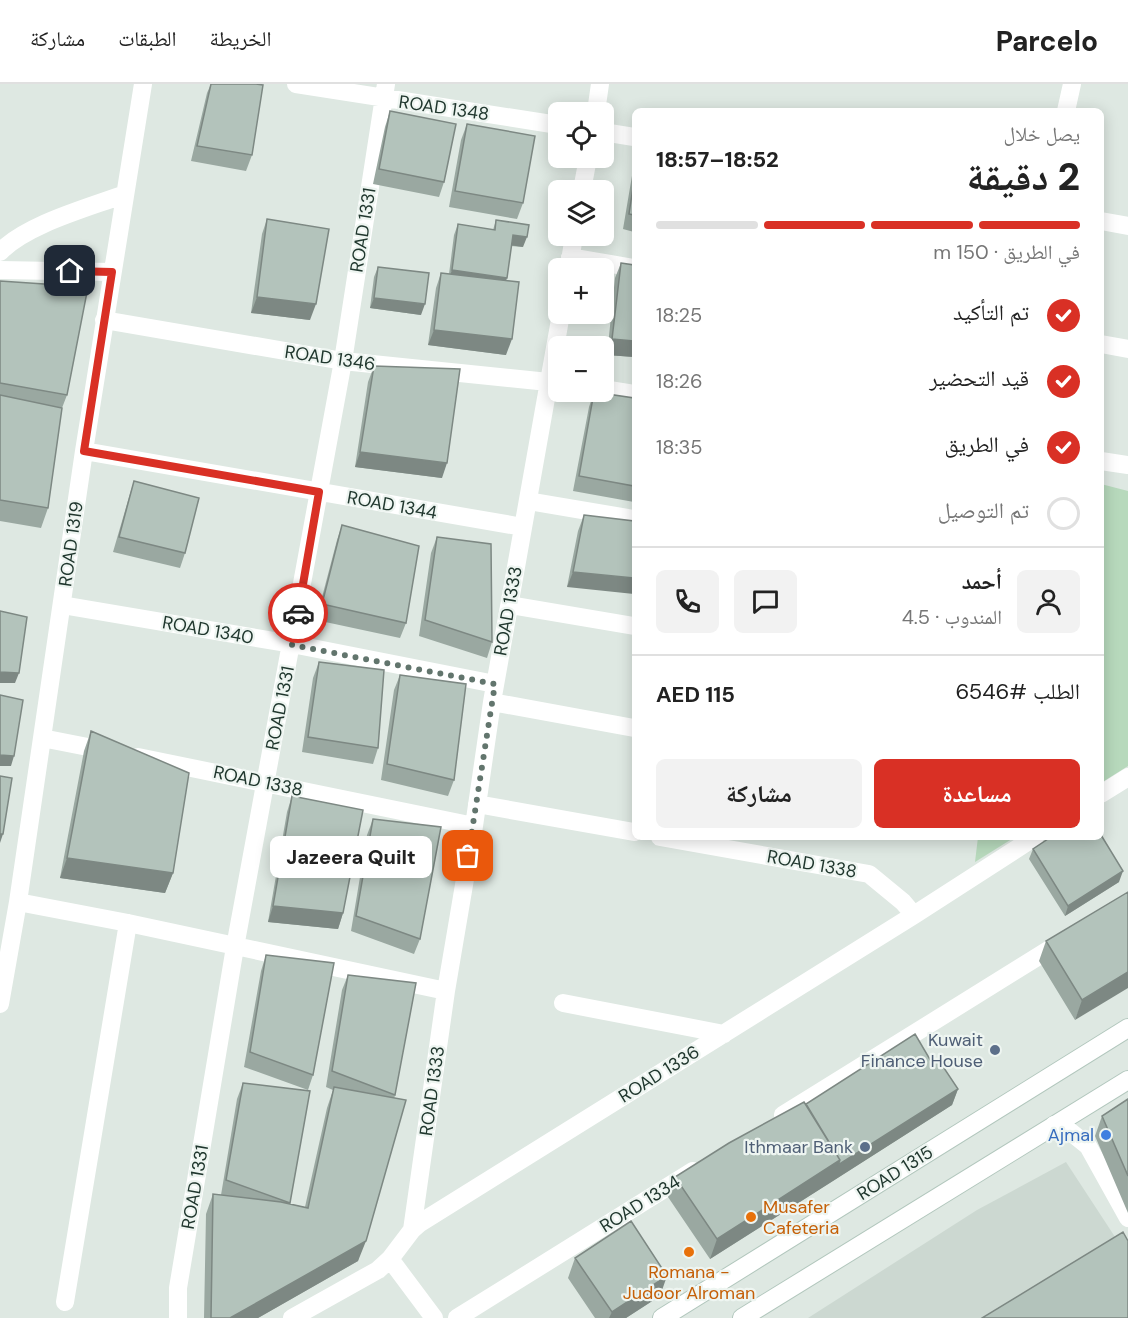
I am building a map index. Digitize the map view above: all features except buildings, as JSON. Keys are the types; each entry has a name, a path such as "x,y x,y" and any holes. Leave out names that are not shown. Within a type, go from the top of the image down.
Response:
{"street":[{"name":"ROAD 1319","path":"0,1004 18,902 84,451 142,84"},
{"name":"ROAD 1348","path":"296,84 384,91 548,123"},
{"path":"597,102 600,84"},
{"path":"1067,108 1072,84"},
{"name":"ROAD 1331","path":"178,1318 178,1288 236,947 343,362 384,91"},
{"path":"614,134 632,137"},
{"path":"0,252 7,244 42,225 125,194"},
{"path":"1104,222 1128,226"},
{"path":"614,266 632,267"},
{"path":"0,270 112,272"},
{"name":"ROAD 1346","path":"104,320 343,362 548,382"},
{"path":"1104,345 1128,349"},
{"path":"614,391 632,394"},
{"name":"ROAD 1333","path":"412,1230 446,992 494,693 523,527 550,402"},
{"name":"ROAD 1344","path":"84,451 523,527"},
{"path":"1104,461 1128,465"},
{"path":"528,501 632,519"},
{"name":"ROAD 1340","path":"62,605 292,645 632,728"},
{"path":"510,605 632,626"},
{"name":"ROAD 1338","path":"42,738 474,826"},
{"path":"1104,792 1128,777"},
{"path":"477,804 632,832"},
{"name":"ROAD 1338","path":"677,840 869,874 903,902 914,915"},
{"name":"ROAD 1336","path":"292,1318 378,1270 390,1259 412,1230 1030,840"},
{"path":"18,902 128,923 446,992"},
{"path":"65,1302 128,923"},
{"path":"772,1122 1077,932"},
{"path":"563,1003 724,1034"},
{"name":"ROAD 1315","path":"662,1318 1128,1028"},
{"path":"742,1318 1128,1080"},
{"path":"1054,1125 1067,1129 1088,1146 1128,1218"},
{"name":"ROAD 1334","path":"457,1318 711,1160"},
{"path":"390,1259 434,1318"}],"shaded area":[{"path":"1066,1162 1119,1243 996,1318 808,1318 977,1210"}],"green space":[{"path":"1104,485 1128,491 1128,766 1104,781"},
{"path":"978,840 1010,840 975,862"}],"way so far":[{"path":"298,613 292,645 495,684 468,856"}],"place":[{"name":"Jazeera Quilt","path":"468,856"},
{"name":"Kuwait Finance House","path":"995,1050"},
{"name":"Ajmal","path":"1106,1135"},
{"name":"Ithmaar Bank","path":"865,1147"},
{"name":"Musafer Cafeteria","path":"751,1217"},
{"name":"Romana - Judoor Alroman","path":"689,1252"}],"route":[{"path":"70,271 112,272 84,451 319,492 298,613"}]}
